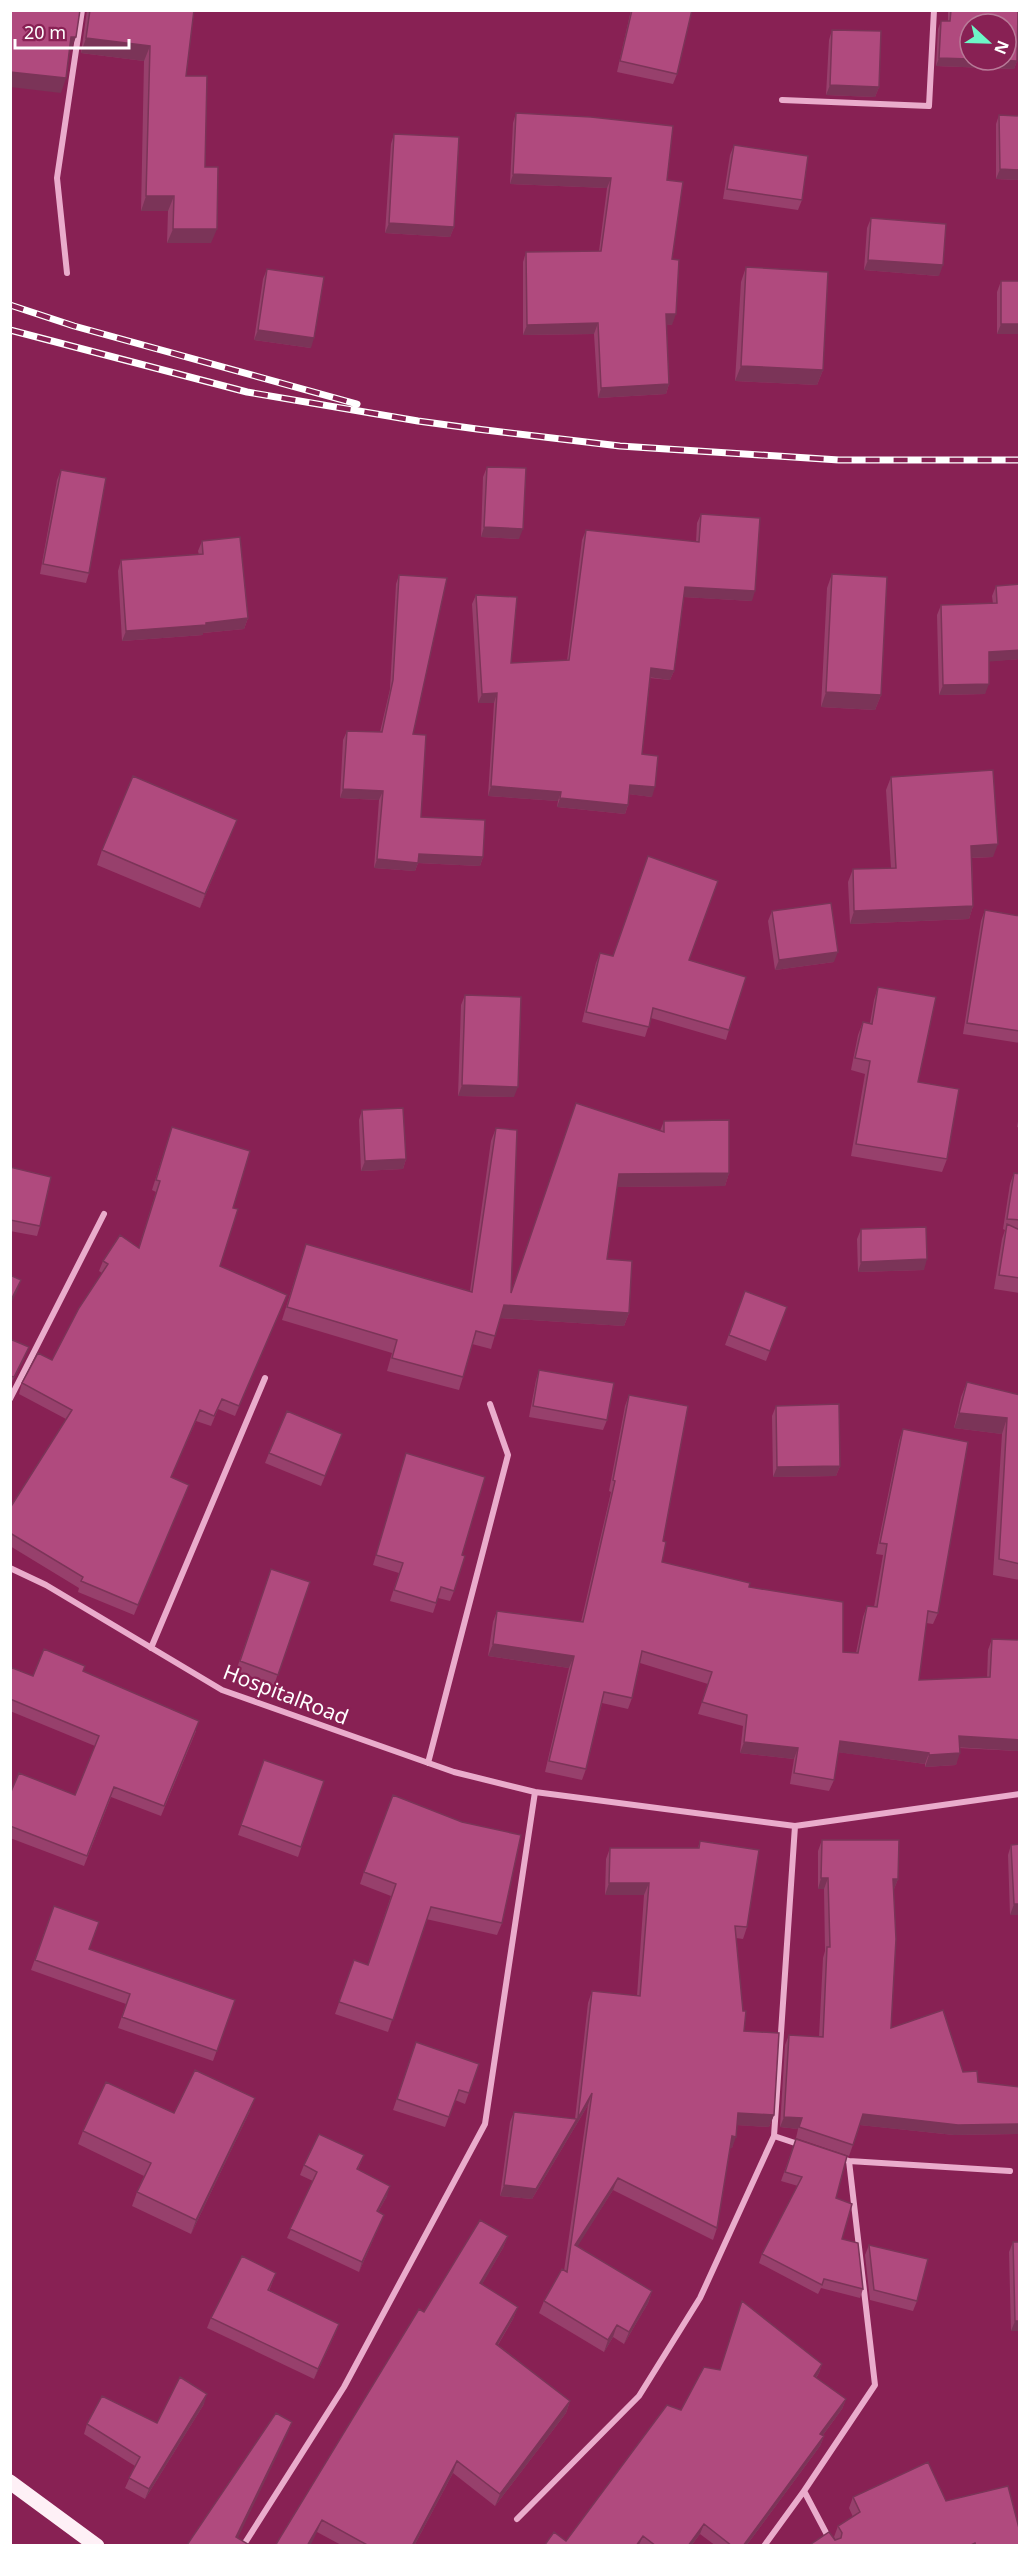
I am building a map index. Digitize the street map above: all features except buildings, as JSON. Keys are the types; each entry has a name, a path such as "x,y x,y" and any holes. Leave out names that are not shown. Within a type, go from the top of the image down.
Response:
{"main road":[{"path":"10,2482 97,2546"}],"street":[{"path":"67,273 57,178 82,10"},
{"path":"782,100 929,106 934,10"},
{"path":"10,1399 104,1214"},
{"path":"151,1648 265,1378"},
{"path":"428,1763 508,1455 490,1404"},
{"name":"HospitalRoad","path":"10,1568 46,1585 222,1690 454,1772 535,1792 795,1826 1020,1794"},
{"path":"243,2546 344,2388 485,2124 535,1792"},
{"path":"517,2519 639,2396 700,2298 774,2136 795,1826"},
{"path":"774,2136 806,2147"},
{"path":"828,2154 849,2161 1011,2171"},
{"path":"764,2546 804,2491 874,2385 849,2161"},
{"path":"804,2491 833,2546"}],"railway":[{"path":"10,305 74,326 357,404"},
{"path":"10,330 247,392 477,429 620,446 839,460 1020,460"}]}
